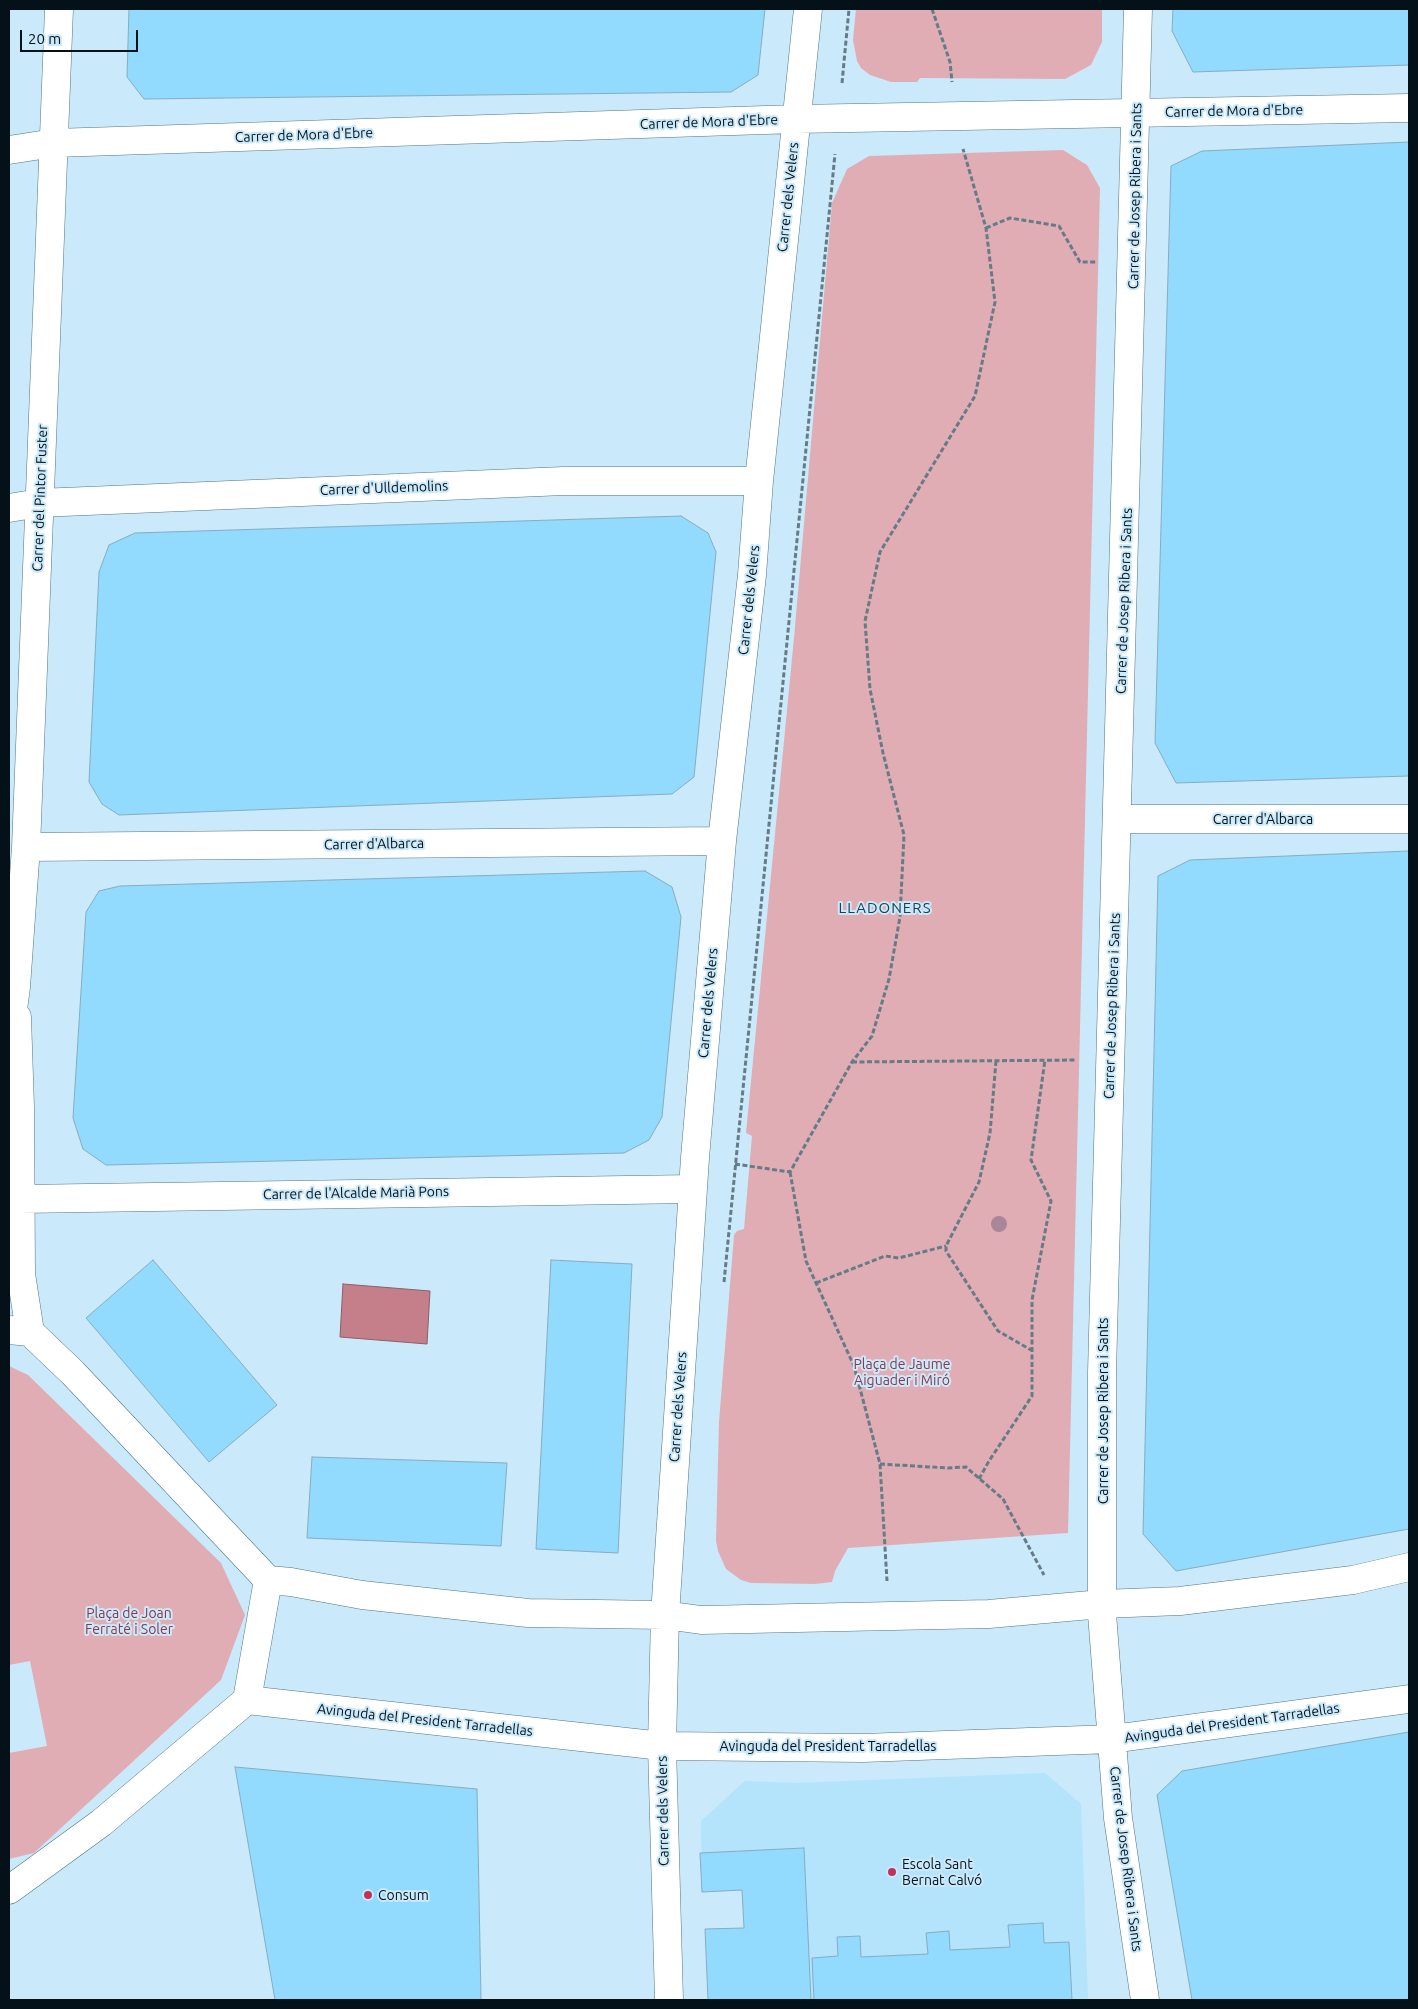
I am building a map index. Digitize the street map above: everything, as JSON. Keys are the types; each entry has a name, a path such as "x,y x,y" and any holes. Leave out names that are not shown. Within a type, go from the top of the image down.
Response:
{"street":[{"name":"Carrer del Pintor Fuster","path":"9,1038 16,987 26,847 59,9"},
{"name":"Carrer dels Velers","path":"669,2000 662,1746 665,1615 692,1189 722,841 752,575 759,482 808,9"},
{"name":"Carrer de Josep Ribera i Sants","path":"1138,9 1137,112 1102,1372 1102,1604 1118,1818 1145,2000"},
{"name":"Carrer de Mora d'Ebre","path":"9,150 54,143 796,120 1409,108"},
{"name":"Carrer d'Ulldemolins","path":"9,508 39,503 564,481 759,482"},
{"name":"Carrer d'Albarca","path":"1117,819 1409,819"},
{"name":"Carrer d'Albarca","path":"26,847 722,841"},
{"name":"Carrer del Pintor Fuster","path":"16,987 20,1107 21,1274 19,1331"},
{"name":"Carrer de l'Alcalde Marià Pons","path":"20,1199 692,1189"},
{"path":"19,1331 73,1373 268,1580 291,1582 362,1595 528,1613 665,1615 701,1620 989,1614 1102,1604 1190,1600 1353,1580 1409,1567"},
{"path":"10,1892 101,1823 247,1700 268,1580"},
{"name":"Avinguda del President Tarradellas","path":"247,1700 662,1746 863,1748 1112,1739 1409,1699"}],"path":[{"path":"723,1290 849,9"},
{"path":"894,1616 888,1583 880,1464 854,1366 806,1261 790,1172 852,1062 872,1036 889,978 900,916 904,835 883,753 870,689 865,621 880,552 975,396 995,302 986,228 954,116 950,62 932,9"},
{"path":"986,228 1010,218 1059,226 1080,262 1133,263"},
{"path":"979,1479 1032,1396 1032,1300 1051,1202 1031,1160 1045,1060"},
{"path":"852,1062 1110,1060"},
{"path":"996,1061 990,1133 980,1182 946,1246 946,1251 998,1331 1032,1350"},
{"path":"695,1158 790,1172"},
{"path":"816,1283 885,1256 900,1258 946,1246"},
{"path":"880,1464 948,1468 966,1467 1003,1499 1063,1608"}],"shaded area":[{"path":"343,1284 430,1291 427,1344 340,1337"},
{"name":"Escola Sant Bernat Calvó","path":"1045,1773 1081,1804 1088,2000 708,2000 705,1929 744,1928 742,1890 702,1892 701,1821 745,1781 796,1783"}],"green space":[{"path":"856,9 1102,9 1102,42 1091,65 1065,79 920,78 917,82 891,82 870,75 861,68 857,61 853,40"},
{"name":"Plaça de Jaume Aiguader i Miró","path":"1063,150 1087,165 1100,188 1068,1533 848,1548 835,1571 832,1582 815,1584 751,1583 741,1580 726,1569 716,1541 719,1422 734,1235 737,1231 744,1229 752,1136 746,1133 794,638 832,203 847,169 869,156"},
{"name":"Plaça de Joan Ferraté i Soler","path":"9,1366 28,1375 221,1563 245,1615 221,1680 34,1853 9,1859 9,1753 47,1746 30,1661 9,1665"}],"building":[{"path":"129,9 765,9 758,75 731,92 144,99 127,77"},
{"path":"1173,9 1409,9 1409,65 1193,72 1172,31"},
{"path":"1409,142 1409,776 1176,783 1155,743 1171,166 1202,151"},
{"path":"681,516 708,533 716,552 694,777 672,794 119,815 102,804 89,782 99,572 109,545 135,533"},
{"path":"1409,851 1409,1529 1176,1571 1143,1534 1158,876 1190,860"},
{"path":"645,871 672,887 681,917 662,1117 649,1140 624,1153 106,1165 83,1149 73,1118 86,912 99,891 120,886"},
{"path":"153,1260 277,1405 209,1462 86,1318"},
{"path":"551,1260 632,1264 618,1553 536,1549"},
{"path":"312,1457 507,1463 501,1546 307,1538"},
{"path":"1409,1732 1409,2000 1192,2000 1157,1795 1182,1771"},
{"name":"Consum","path":"235,1767 477,1789 481,2000 275,2000"},
{"path":"804,1848 811,2000 708,2000 705,1929 744,1928 742,1890 702,1892 700,1853"},
{"path":"1043,1923 1044,1943 1069,1942 1072,2000 814,2000 812,1958 838,1956 837,1937 860,1936 861,1957 928,1954 926,1933 949,1931 950,1950 1010,1947 1008,1925"}],"place":[{"name":"Escola Sant Bernat Calvó","path":"892,1872"},
{"name":"Consum","path":"368,1895"}],"district":[{"name":"LLADONERS","path":"885,908"}]}
